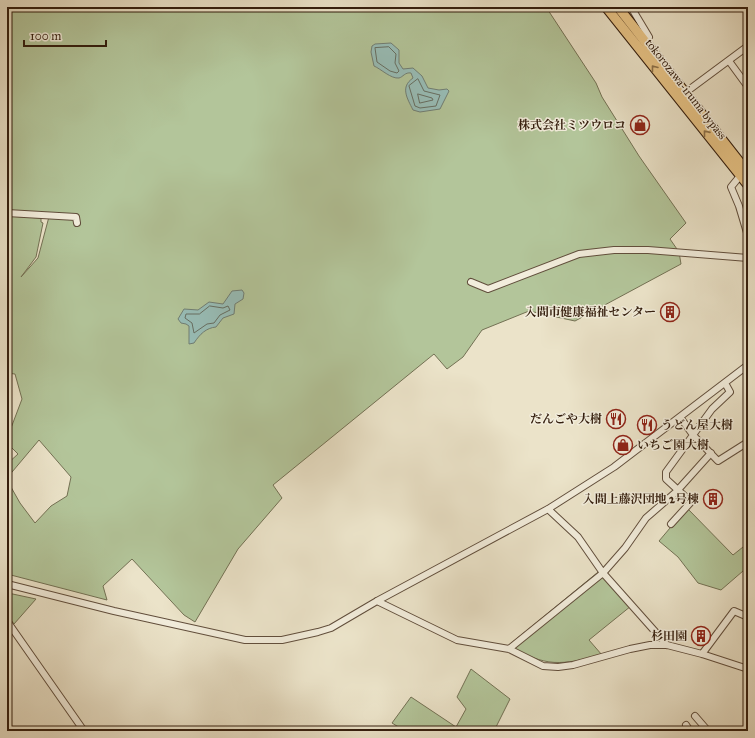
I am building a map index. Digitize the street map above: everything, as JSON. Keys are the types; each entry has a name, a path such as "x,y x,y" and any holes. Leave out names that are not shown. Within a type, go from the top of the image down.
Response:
{"highway":[{"name":"tokorozawa-iruma bypass","path":"606,7 744,174 748,185"},
{"name":"tokorozawa-iruma bypass","path":"618,7 644,41 681,96"}],"street":[{"path":"632,7 649,36 644,41"},
{"path":"681,96 748,46"},
{"path":"728,60 748,87"},
{"path":"744,174 731,188 739,206 748,236"},
{"path":"7,213 76,217 77,222"},
{"path":"471,282 488,289 579,254 614,250 648,250 748,258"},
{"path":"7,585 245,640 265,641 299,638 331,628 378,601 548,510 614,467 748,365"},
{"path":"671,524 691,502 666,479 666,472 712,409 730,392 725,383"},
{"path":"680,417 693,435 718,461 748,442"},
{"path":"509,649 603,573 625,548 646,518 678,490 711,453"},
{"path":"548,510 578,537 603,573 667,645"},
{"path":"378,601 457,640 509,649 543,666 558,667 593,660 630,649 650,645 667,645 702,654 748,669"},
{"path":"702,654 734,611 748,617"},
{"path":"7,621 84,731"},
{"path":"695,716 708,731"},
{"path":"686,725 690,731"}],"green space":[{"path":"7,7 546,7 596,83 602,97 639,156 686,223 670,239 679,252 681,264 575,321 529,311 482,330 463,357 447,369 434,354 273,485 282,498 238,549 195,622 184,615 132,559 103,586 107,600 7,574 7,480 20,503 35,523 51,506 67,496 71,477 39,440 7,478 7,464 18,454 7,443 7,427 11,428 22,399 15,374 7,373 7,216 41,218 41,222 43,223 36,257 21,277 38,258 50,213 7,210"},
{"path":"687,508 733,555 748,543 748,577 743,571 721,590 698,583 678,557 659,541"},
{"path":"603,568 631,606 589,640 602,655 575,661 544,661 533,658 509,645"},
{"path":"8,593 36,599 14,624 7,614"},
{"path":"471,669 510,699 494,731 482,729 481,731 405,731 392,723 411,697 456,727 466,709 457,697"}],"water":[{"path":"391,43 399,50 399,63 403,69 413,68 422,76 428,88 439,90 447,89 449,91 440,109 420,112 413,110 406,93 407,85 413,78 411,73 407,73 399,78 396,78 374,66 371,52 372,46 375,44"},
{"path":"242,290 244,293 243,299 235,304 234,314 223,318 216,327 206,330 194,343 189,344 189,326 181,323 178,319 184,309 198,310 209,302 223,304 232,291"}],"place":[{"name":"株式会社ミツウロコ","path":"640,125"},
{"name":"入間市健康福祉センター","path":"670,312"},
{"name":"だんごや大樹","path":"616,419"},
{"name":"うどん屋大樹","path":"647,425"},
{"name":"いちご園大樹","path":"623,445"},
{"name":"入間上藤沢団地 2号棟","path":"713,499"},
{"name":"杉田園","path":"701,636"}]}
